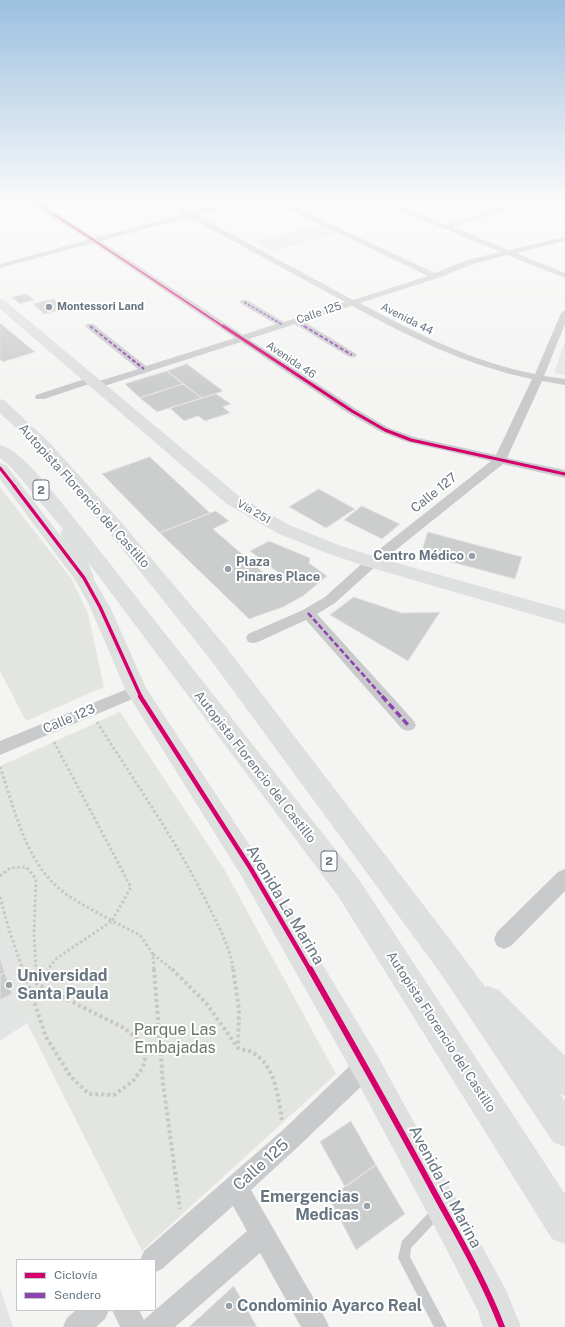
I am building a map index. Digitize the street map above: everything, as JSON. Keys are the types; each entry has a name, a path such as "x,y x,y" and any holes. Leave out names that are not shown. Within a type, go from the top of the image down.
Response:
{"highway":[{"name":"Autopista Florencio del Castillo","path":"0,404 43,445 99,509 218,653 451,964 565,1130"},
{"path":"0,450 17,463"},
{"name":"Autopista Florencio del Castillo","path":"17,463 64,517 348,887 565,1226"},
{"path":"64,517 84,578"},
{"path":"451,964 524,1036 565,1080"}],"main road":[{"name":"Vía 251","path":"0,302 233,500 283,529 335,550 372,562 565,617"},
{"name":"Autopista Florencio del Castillo","path":"0,445 17,463"},
{"name":"Avenida La Marina","path":"0,468 84,578 100,607 137,691 251,869 366,1066 485,1289 502,1327"}],"street":[{"name":"Avenida 46","path":"131,265 352,411 385,430 411,440 565,474"},
{"name":"Avenida 44","path":"283,265 436,346 471,359 538,378 565,382"},
{"path":"411,265 435,276"},
{"name":"Calle 125","path":"40,397 144,370 435,276 463,265"},
{"path":"538,265 565,276"},
{"path":"244,302 283,325"},
{"name":"Calle 127","path":"253,638 308,613 330,600 372,562 500,460 538,378 565,312"},
{"path":"296,321 352,355"},
{"path":"90,326 144,370"},
{"path":"308,613 408,725"},
{"name":"Calle 123","path":"0,748 137,691"},
{"path":"504,939 565,878"},
{"name":"Calle 125","path":"154,1259 236,1188 366,1066"},
{"path":"236,1188 316,1327"},
{"path":"155,1327 263,1234"},
{"path":"76,1327 95,1311"},
{"path":"126,1311 134,1327"}],"lane":[{"path":"442,1207 406,1245 404,1258 442,1327"}],"path":[{"path":"97,722 194,875 216,921 232,960 239,1010 238,1048"},
{"path":"37,984 57,958 112,921 131,887 54,742"},
{"path":"0,767 29,850 42,870 62,891 112,921 140,935 153,954 177,974 206,1004 238,1048 254,1053 267,1066 277,1086 282,1123"},
{"path":"0,876 10,868 26,867 36,879 34,933 37,984"},
{"path":"0,897 9,930 46,1037 70,1077 89,1094 114,1095 132,1082 142,1069 146,1056 139,1040 124,1028 37,984"},
{"path":"153,954 163,1083 181,1216"}],"shaded area":[{"name":"Universidad Santa Paula","path":"0,916 27,1023 0,1041"},
{"path":"0,1288 13,1327 0,1327"}],"green space":[{"path":"565,341 565,375 554,373"},
{"path":"0,487 71,578 88,613 104,687 26,721 0,671"},
{"name":"Parque Las Embajadas","path":"120,712 224,869 336,1074 142,1251 27,1023 0,916 0,766"}],"building":[{"path":"27,294 34,300 20,304 12,297"},
{"name":"Montessori Land","path":"54,299 65,309 44,314 33,304"},
{"path":"0,323 35,352 3,362 0,359"},
{"path":"187,364 223,391 202,398 167,371"},
{"path":"167,371 183,384 140,398 125,384"},
{"path":"183,384 202,398 157,412 140,398"},
{"path":"216,394 231,404 223,407 230,413 205,421 198,416 184,421 170,408"},
{"path":"150,457 210,513 160,533 102,474"},
{"path":"319,489 355,509 326,528 289,507"},
{"path":"362,506 400,524 382,539 344,520"},
{"name":"Plaza Pinares Place","path":"216,511 229,521 213,529 271,579 280,574 250,551 269,541 310,558 309,563 327,576 303,596 283,607 249,619 160,533"},
{"name":"Centro Médico","path":"428,532 522,557 515,579 421,554"},
{"path":"354,597 402,613 440,612 408,661 330,615"},
{"path":"0,957 5,973 0,975"},
{"path":"5,973 12,994 0,1000 0,975"},
{"path":"351,1121 376,1165 345,1187 320,1142"},
{"name":"Emergencias Medicas","path":"376,1165 405,1214 356,1250 329,1198"},
{"name":"Condominio Ayarco Real","path":"234,1286 257,1327 189,1327"}],"marked path":[{"path":"244,302 283,325"},
{"path":"296,321 352,355"},
{"path":"90,326 144,369"},
{"path":"308,613 408,725"}],"cycle path":[{"path":"131,265 352,411 385,430 411,440 565,474"},
{"path":"0,468 84,578 100,607 137,691 251,869 366,1066 493,1303 502,1327"}],"place":[{"name":"Montessori Land","path":"49,307"},
{"name":"Centro Médico","path":"472,556"},
{"name":"Plaza Pinares Place","path":"228,569"},
{"name":"Universidad Santa Paula","path":"9,985"},
{"name":"Emergencias Medicas","path":"367,1206"},
{"name":"Condominio Ayarco Real","path":"229,1306"}]}
